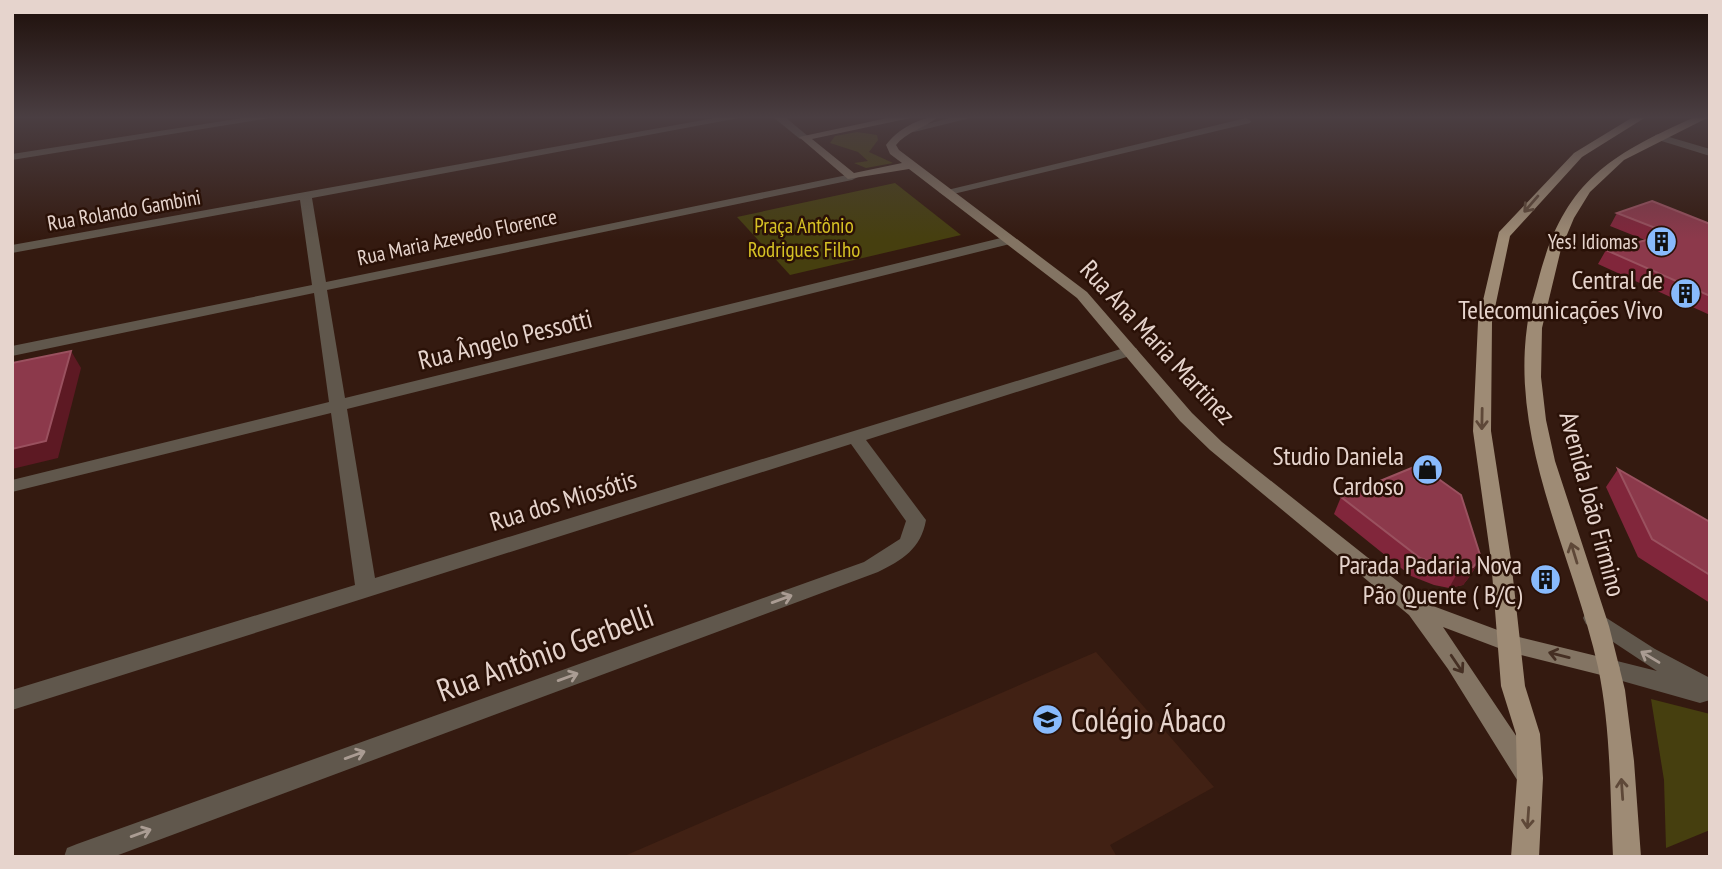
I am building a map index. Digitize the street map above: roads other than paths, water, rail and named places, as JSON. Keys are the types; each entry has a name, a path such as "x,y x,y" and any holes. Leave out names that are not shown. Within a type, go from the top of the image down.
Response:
{"main road":[{"path":"1525,857 1530,778 1528,734 1513,686 1502,561 1482,431 1485,322 1504,235 1575,158"},
{"name":"Avenida João Firmino","path":"1622,158 1611,164 1577,198 1551,254 1534,333 1535,406 1545,457 1609,668 1620,756 1627,857"}],"street":[{"name":"Rua Rolando Gambini","path":"12,250 520,158"},
{"path":"829,158 852,177"},
{"name":"Rua Ana Maria Martinez","path":"901,158 1082,295 1186,417 1216,446 1417,609 1457,662 1530,778"},
{"path":"945,191 1089,158"},
{"name":"Rua Maria Azevedo Florence","path":"12,351 910,165"},
{"path":"306,197 366,589"},
{"name":"Rua Ângelo Pessotti","path":"12,486 1009,240"},
{"name":"Rua dos Miosótis","path":"12,700 1130,351"},
{"name":"Rua Antônio Gerbelli","path":"77,857 871,567 899,551 915,535 916,520 854,436"},
{"name":"Rua Ana Maria Martinez","path":"1417,609 1509,643 1609,668"},
{"path":"1594,618 1647,655 1710,693"},
{"path":"1609,668 1710,693"}],"place":[{"name":"Yes! Idiomas","path":"1661,241"},
{"name":"Central de Telecomunicações Vivo","path":"1686,294"},
{"name":"Studio Daniela Cardoso","path":"1427,470"},
{"name":"Parada Padaria Nova Pão Quente ( B/C)","path":"1545,579"},
{"name":"Colégio Ábaco","path":"1048,720"}],"park label":[{"name":"Praça Antônio Rodrigues Filho","path":"804,237"}]}
